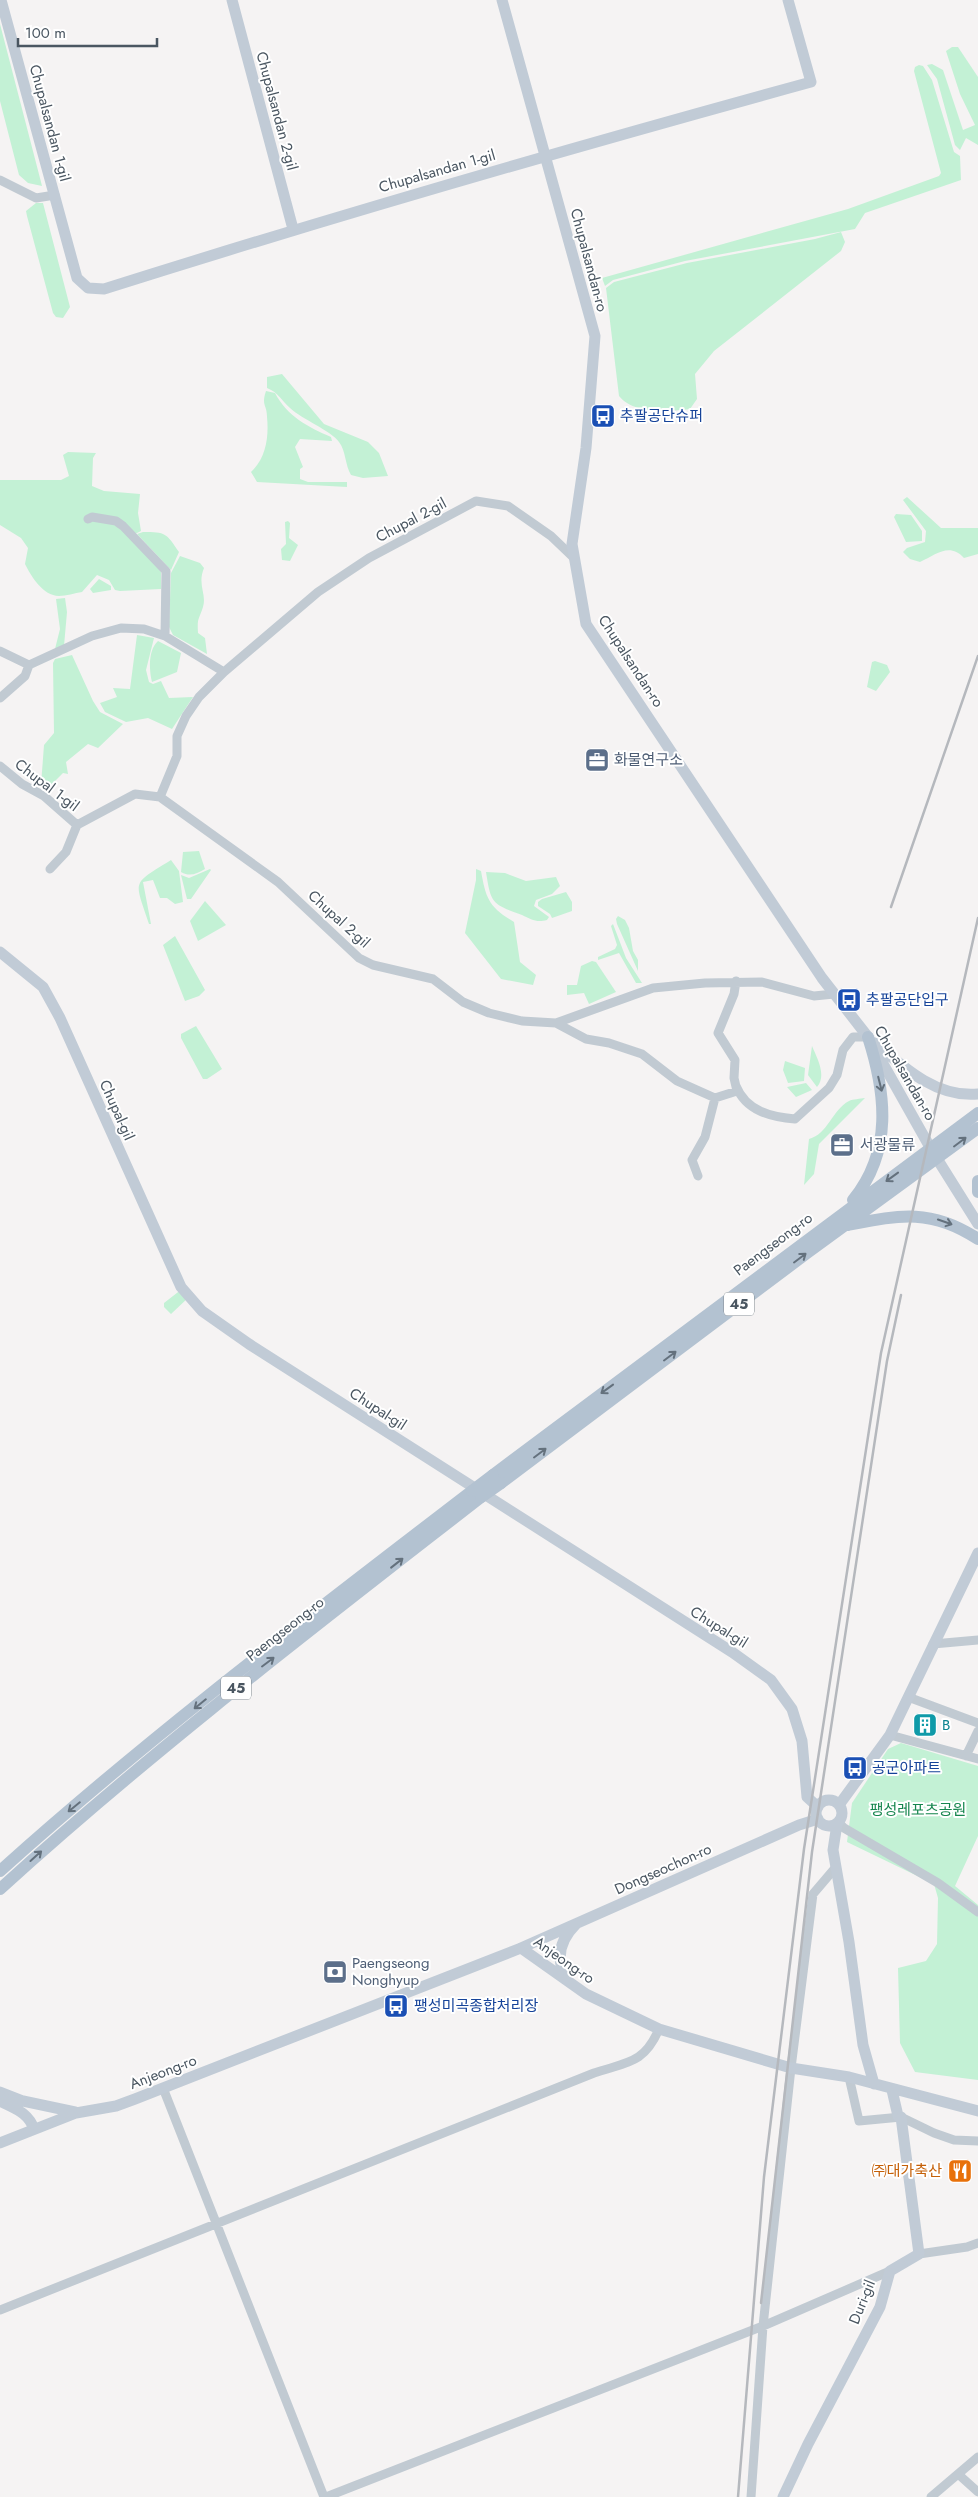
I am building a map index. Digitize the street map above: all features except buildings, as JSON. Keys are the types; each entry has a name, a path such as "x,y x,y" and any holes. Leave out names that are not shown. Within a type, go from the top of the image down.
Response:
{"main road":[{"path":"844,1219 873,1170 883,1132 882,1091 868,1037"},
{"name":"Paengseong-ro","path":"934,1154 978,1112"},
{"name":"Paengseong-ro","path":"0,1871 47,1829 309,1615 497,1479 844,1219 934,1154 978,1128"},
{"path":"978,1181 978,1192"},
{"path":"844,1219 915,1215 949,1223 978,1239"},
{"name":"Paengseong-ro","path":"0,1889 86,1811 182,1731 476,1494"}],"street":[{"name":"Chupalsandan 1-gil","path":"1,0 77,278 88,288 104,289 293,229 546,155 811,82 788,0"},
{"name":"Chupalsandan 2-gil","path":"232,0 293,229"},
{"name":"Chupalsandan-ro","path":"502,0 546,155 594,336 586,448 572,544 586,624 834,994 868,1037 934,1154 978,1224"},
{"name":"Chupalsandan 1-gil","path":"0,180 36,198 55,195"},
{"name":"Chupal 2-gil","path":"160,797 177,756 177,736 186,716 198,697 224,672 318,592 362,563 476,501 508,506 551,536 574,558"},
{"path":"88,519 92,517 116,521 124,526 166,571 165,636"},
{"path":"0,698 25,676 29,665 92,636 121,628 144,629 165,636 224,672"},
{"path":"0,651 29,665"},
{"name":"Chupal 1-gil","path":"0,766 22,784 44,796 77,825"},
{"name":"Chupal 2-gil","path":"77,825 135,794 160,797 278,882 359,958 373,965 433,979 463,1002 489,1013 522,1021 556,1023 653,988 736,981 762,982 814,996 834,994"},
{"path":"50,869 66,852 77,825"},
{"name":"Chupal-gil","path":"0,952 43,987 181,1287 202,1311 363,1417 732,1652 772,1680 792,1708 802,1741 807,1797 818,1813"},
{"path":"556,1023 586,1039 609,1043 642,1054 677,1081 715,1098 737,1091 735,1060 718,1033 726,1019 736,981"},
{"path":"736,1086 740,1095 749,1105 775,1117 795,1119 829,1088 837,1075 843,1050 853,1037 868,1037 897,1062 936,1086 956,1093 978,1094"},
{"path":"698,1176 692,1160 705,1137 715,1098"},
{"path":"839,1805 890,1735 978,1553"},
{"path":"933,1644 978,1640"},
{"path":"908,1697 978,1724"},
{"path":"966,1756 978,1731"},
{"path":"890,1735 978,1759"},
{"path":"874,2084 863,2045 849,1942 833,1850 838,1824 843,1812 839,1805 829,1800 822,1802 818,1813 826,1826 838,1824 938,1882 978,1912"},
{"name":"Dongseochon-ro","path":"520,1948 799,1825 818,1813"},
{"path":"751,2497 763,2326 791,2068 813,1894 836,1867"},
{"path":"569,1982 559,1966 560,1952 571,1929 577,1923"},
{"name":"Anjeong-ro","path":"0,2142 76,2112 116,2106 520,1948 586,1994 659,2029 791,2068 849,2077 892,2090 978,2110"},
{"path":"0,2310 576,2080 639,2058 651,2046 659,2029"},
{"path":"849,2077 859,2121 902,2117"},
{"path":"163,2088 325,2497 763,2326 890,2271"},
{"path":"892,2090 898,2116 947,2138 978,2141"},
{"path":"0,2092 23,2101 76,2112"},
{"path":"0,2100 24,2112 30,2118 34,2129"},
{"path":"902,2117 919,2254 967,2247 978,2243"},
{"name":"Duri-gil","path":"783,2497 808,2444 880,2307 890,2271 919,2254"},
{"path":"931,2497 958,2474 976,2462"},
{"path":"958,2474 978,2492"}],"green space":[{"path":"0,24 42,186 28,183 19,175 0,101"},
{"path":"952,47 958,47 978,77 978,145 966,138 960,150 955,145 937,79 927,65 932,64 943,70 963,130 975,125 960,94 946,51"},
{"path":"923,66 932,80 954,152 960,156 961,180 865,213 855,229 685,261 613,280 605,286 602,278 848,209 939,176 941,173 914,71 915,67"},
{"path":"36,203 43,203 70,307 63,318 56,317 53,313 27,216 26,211"},
{"path":"841,232 845,242 841,251 714,351 695,374 697,399 690,409 662,411 642,409 625,402 619,396 606,288 614,282 687,263 815,239"},
{"path":"282,374 324,424 368,442 379,453 388,476 363,478 351,475 339,442 323,429 295,412 277,394 267,388 267,377"},
{"path":"266,391 275,393 286,408 299,420 331,437 332,441 300,439 295,447 303,467 300,469 300,479 308,482 347,482 347,487 257,482 251,472 263,454 267,440 268,425 264,402"},
{"path":"68,452 96,453 93,458 92,486 104,491 140,494 138,513 141,531 135,534 161,572 161,589 115,590 109,580 97,575 82,592 59,596 48,593 34,579 25,564 28,548 21,538 0,525 0,480 61,480 69,476 63,455"},
{"path":"907,497 941,528 978,528 978,554 964,558 958,553 948,550 937,553 920,562 910,559 903,552 907,548 925,542 926,531 903,500"},
{"path":"896,514 911,515 922,531 922,541 906,542 894,517"},
{"path":"288,521 290,523 289,538 298,545 290,561 282,560 281,549 286,544 285,522"},
{"path":"143,532 161,533 171,541 179,552 171,570 137,534"},
{"path":"180,556 200,563 204,568 201,579 204,602 199,619 198,633 205,638 207,654 173,635 169,627 171,573"},
{"path":"99,579 111,586 111,590 93,593 90,589"},
{"path":"65,598 67,612 64,646 55,649 60,629 56,599"},
{"path":"137,635 154,638 146,670 149,682 153,684 161,681 169,698 193,697 172,729 148,718 126,722 105,712 100,703 117,697 113,688 130,689"},
{"path":"158,641 181,653 177,672 152,682 150,672 151,655"},
{"path":"72,655 100,712 123,724 98,748 88,744 66,762 68,774 63,773 48,788 41,785 44,745 54,733 53,663 55,659"},
{"path":"875,661 887,665 890,672 876,691 867,687 872,662"},
{"path":"199,851 205,869 193,874 181,872 183,852"},
{"path":"171,860 179,871 183,902 175,904 167,898 160,898 153,880 143,882 151,924 149,924 140,899 139,884 149,874"},
{"path":"210,869 191,899 187,899 181,875 189,878"},
{"path":"476,869 481,871 487,895 494,907 514,922 520,962 536,975 533,985 501,979 465,933 476,880"},
{"path":"486,872 505,873 526,881 556,877 560,886 552,894 536,900 534,906 549,917 547,920 534,920 499,905 492,897"},
{"path":"566,892 572,902 572,911 552,918 550,914 538,906 538,902 542,899"},
{"path":"205,901 226,925 198,941 190,921"},
{"path":"618,916 625,920 629,928 633,951 638,960 638,971 617,924 616,919"},
{"path":"613,924 626,958 642,983 636,983 619,953 598,960 598,957 615,949 617,945 611,926"},
{"path":"175,936 205,990 199,996 185,1001 163,945"},
{"path":"592,961 596,962 616,992 589,1004 584,993 567,995 567,985 577,985 581,966"},
{"path":"196,1026 222,1069 207,1079 203,1079 181,1038 181,1034"},
{"path":"812,1046 821,1072 820,1082 817,1087 808,1075"},
{"path":"785,1061 805,1068 804,1081 788,1083 783,1070"},
{"path":"806,1083 812,1090 796,1097 787,1087"},
{"path":"865,1098 819,1144 814,1174 804,1185 809,1139 826,1127 843,1105 851,1100"},
{"path":"182,1289 189,1297 171,1314 164,1307 164,1303"},
{"name":"팽성레포츠공원","path":"901,1743 978,1766 978,1836 955,1886 978,1905 978,2080 915,2072 900,2043 898,1968 926,1961 937,1944 938,1898 934,1884 847,1842 852,1803 888,1749"}],"railway":[{"path":"891,907 978,656"},
{"path":"738,2497 764,2177 804,1849 881,1353 978,918"},
{"path":"761,2303 812,1852 887,1361 901,1295"}],"place":[{"name":"추팔공단슈퍼","path":"603,416"},
{"name":"화물연구소","path":"597,760"},
{"name":"추팔공단입구","path":"849,1000"},
{"name":"서광물류","path":"842,1145"},
{"name":"B","path":"925,1725"},
{"name":"공군아파트","path":"855,1768"},
{"name":"Paengseong Nonghyup","path":"335,1972"},
{"name":"팽성미곡종합처리장","path":"396,2006"},
{"name":"㈜대가축산","path":"960,2171"}]}
